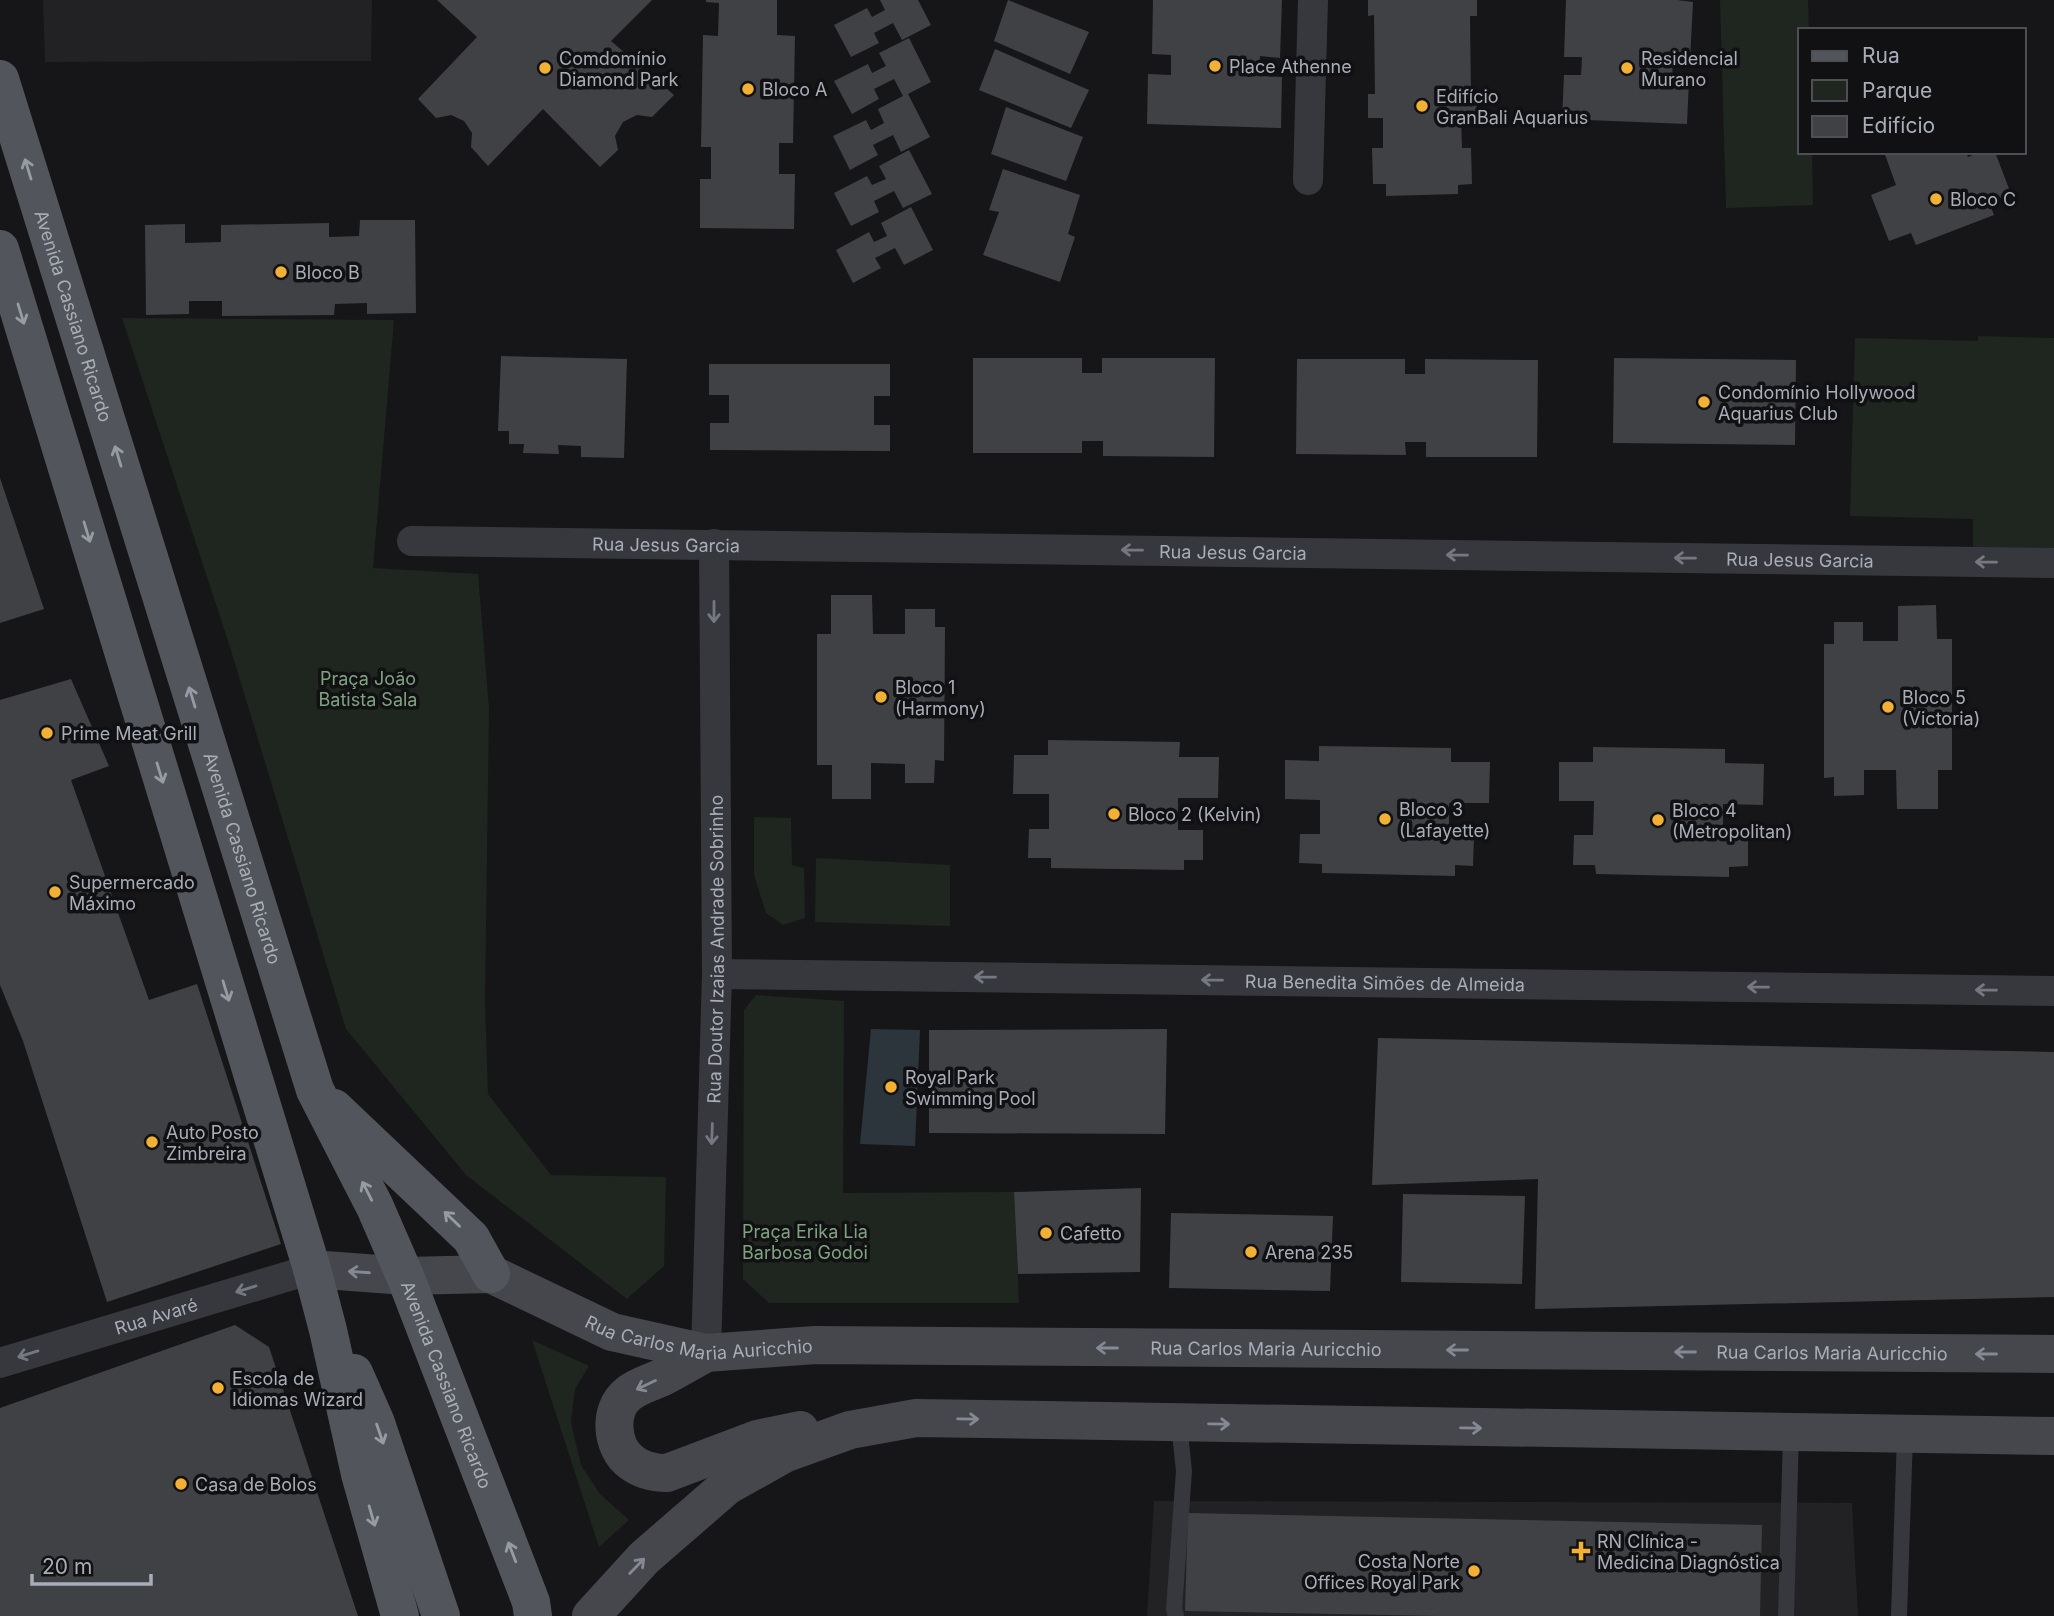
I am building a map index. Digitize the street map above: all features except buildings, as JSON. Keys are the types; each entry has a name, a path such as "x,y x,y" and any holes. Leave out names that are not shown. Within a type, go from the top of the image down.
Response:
{"main road":[{"name":"Avenida Cassiano Ricardo","path":"0,79 315,1090 375,1207 405,1276 531,1602 533,1616"},
{"path":"0,249 312,1269 360,1474 400,1616"},
{"path":"312,1269 405,1276 491,1274 471,1238 315,1090"},
{"name":"Rua Carlos Maria Auricchio","path":"491,1274 612,1332 706,1353 815,1345 2054,1354"},
{"path":"328,1330 366,1398 442,1616"},
{"path":"706,1353 628,1393 619,1405 615,1436 621,1450 631,1462 652,1472 667,1473 757,1439 837,1422 916,1418 2054,1436"},
{"path":"591,1616 644,1558 727,1486 786,1453 824,1439 850,1430 916,1418"}],"street":[{"path":"1308,180 1313,0"},
{"name":"Rua Jesus Garcia","path":"412,541 2054,563"},
{"name":"Rua Doutor Izaias Andrade Sobrinho","path":"706,1353 717,974 713,544"},
{"name":"Rua Benedita Simões de Almeida","path":"717,974 2054,991"},
{"name":"Rua Avaré","path":"0,1363 312,1269"}],"lane":[{"path":"1176,1616 1174,1609 1184,1471 1180,1424"},
{"path":"1786,1616 1791,1433"},
{"path":"1899,1616 1905,1435"}],"shaded area":[{"path":"43,0 372,0 371,61 45,62"},
{"name":"Royal Park Swimming Pool","path":"871,1029 920,1030 915,1146 860,1144"},
{"name":"Costa Norte Offices Royal Park","path":"1154,1501 1852,1503 1858,1616 1147,1616"}],"green space":[{"path":"1720,0 1808,0 1809,28 1798,28 1798,154 1812,154 1813,205 1726,208"},
{"name":"Praça João Batista Sala","path":"122,318 394,320 373,568 478,574 489,708 485,1002 488,1094 551,1175 666,1177 664,1266 627,1299 466,1175 346,1029 230,647"},
{"path":"1978,336 2054,338 2054,554 1973,553 1973,519 1850,516 1855,338 1978,341"},
{"path":"754,817 791,818 792,865 804,868 805,918 783,925 766,913 754,875"},
{"path":"816,858 950,865 950,926 815,922"},
{"name":"Praça Erika Lia Barbosa Godoi","path":"756,995 844,1001 843,1193 1014,1192 1019,1303 769,1303 743,1279 744,1010"},
{"path":"532,1340 589,1366 575,1389 571,1422 581,1465 600,1494 629,1520 599,1547"}],"place":[{"name":"Place Athenne","path":"1215,66"},
{"name":"Comdomínio Diamond Park","path":"545,68"},
{"name":"Residencial Murano","path":"1627,68"},
{"name":"Bloco A","path":"748,89"},
{"name":"Edifício GranBali Aquarius","path":"1422,106"},
{"name":"Bloco C","path":"1936,199"},
{"name":"Bloco B","path":"281,272"},
{"name":"Condomínio Hollywood Aquarius Club","path":"1704,402"},
{"name":"Bloco 1 (Harmony)","path":"881,697"},
{"name":"Bloco 5 (Victoria)","path":"1888,707"},
{"name":"Prime Meat Grill","path":"47,733"},
{"name":"Bloco 2 (Kelvin)","path":"1114,814"},
{"name":"Bloco 3 (Lafayette)","path":"1385,819"},
{"name":"Bloco 4 (Metropolitan)","path":"1658,820"},
{"name":"Supermercado Máximo","path":"55,892"},
{"name":"Royal Park Swimming Pool","path":"891,1087"},
{"name":"Auto Posto Zimbreira","path":"152,1142"},
{"name":"Cafetto","path":"1046,1233"},
{"name":"Arena 235","path":"1251,1252"},
{"name":"Escola de Idiomas Wizard","path":"218,1388"},
{"name":"Casa de Bolos","path":"181,1484"},
{"name":"RN Clínica - Medicina Diagnóstica","path":"1581,1551"},
{"name":"Costa Norte Offices Royal Park","path":"1474,1571"}]}
